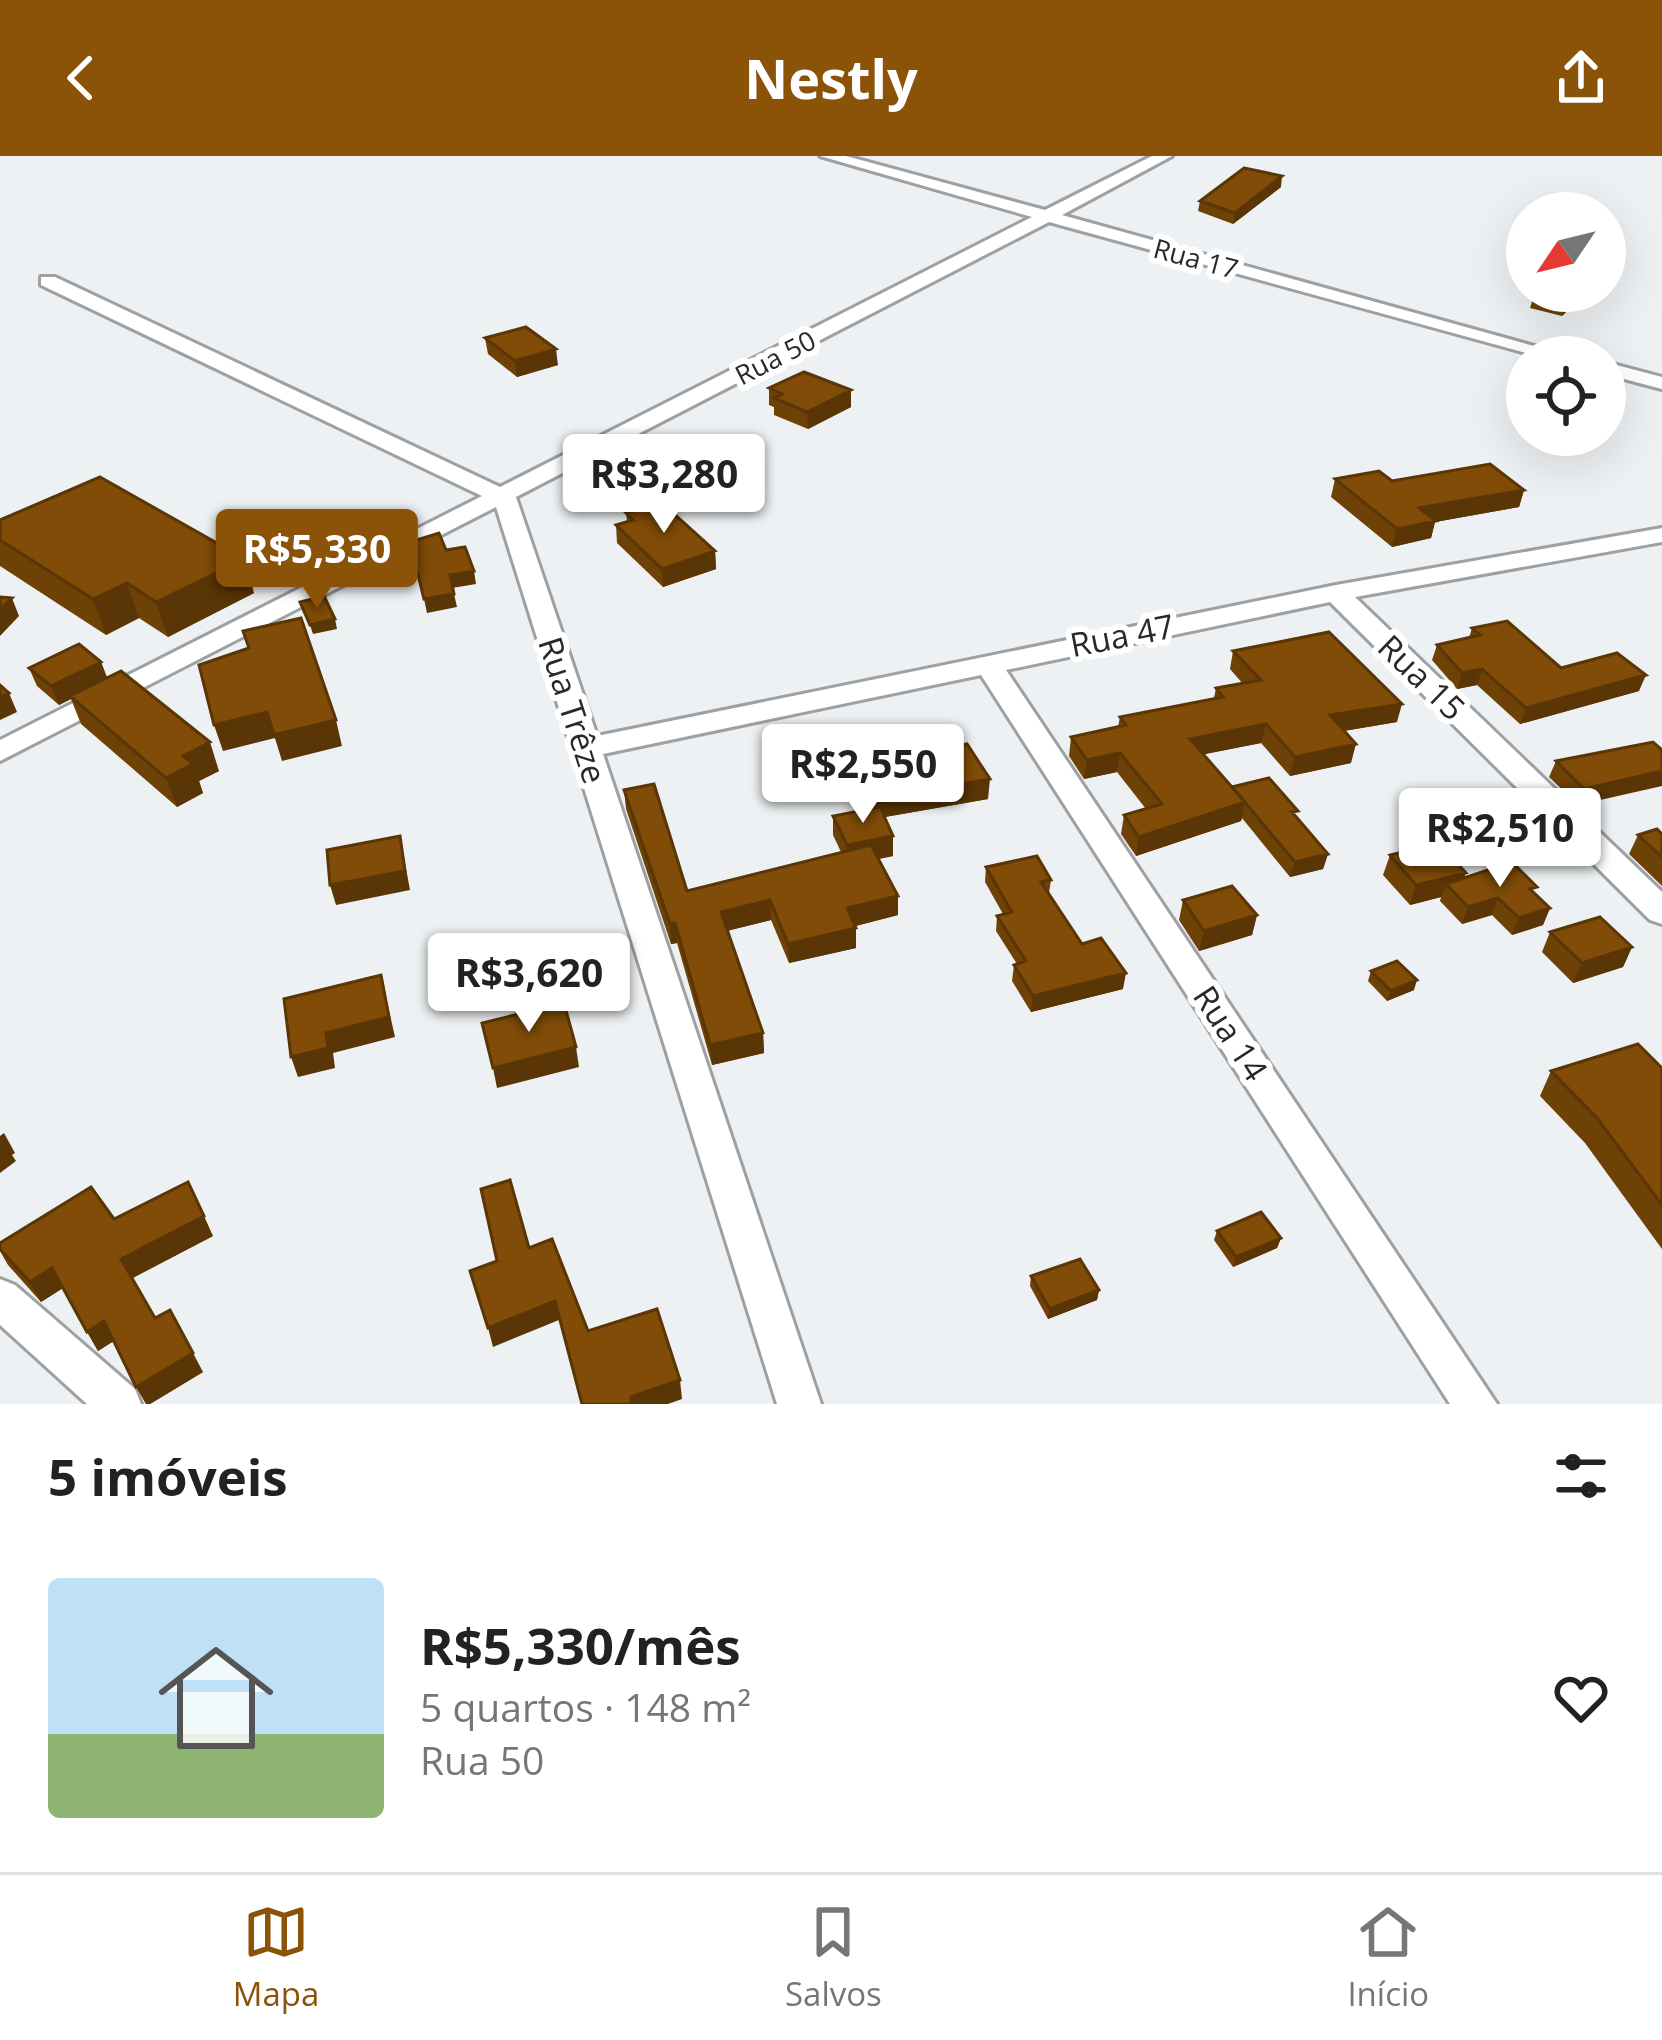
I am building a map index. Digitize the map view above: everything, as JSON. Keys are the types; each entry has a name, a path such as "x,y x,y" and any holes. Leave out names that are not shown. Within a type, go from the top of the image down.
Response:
{"street":[{"name":"Rua 17","path":"828,156 1506,341"},
{"name":"Rua 50","path":"0,752 505,498 1164,156"},
{"path":"48,281 505,498"},
{"path":"1626,374 1662,383"},
{"name":"Rua Trêze","path":"505,498 799,1404"},
{"name":"Rua 47","path":"585,748 1336,593 1659,538"},
{"name":"Rua 15","path":"1336,593 1662,912"},
{"name":"Rua 14","path":"987,662 1475,1404"},
{"path":"0,1298 118,1404"}],"building":[{"path":"1244,168 1282,176 1235,213 1200,201"},
{"path":"526,327 556,349 515,361 485,338"},
{"path":"804,372 851,390 807,412 774,398 782,394 769,388"},
{"path":"1490,464 1524,490 1419,508 1436,521 1397,529 1335,479 1379,471 1392,481"},
{"path":"100,477 245,559 156,602 127,583 93,599 0,540 0,520"},
{"path":"662,503 715,551 662,569 616,525 633,520 626,513"},
{"path":"439,533 446,550 465,547 474,571 450,575 454,594 424,599 410,542"},
{"path":"324,596 335,619 310,625 300,602"},
{"path":"301,618 336,720 274,735 267,712 214,725 199,665 249,648 243,631"},
{"path":"1507,621 1561,668 1617,653 1646,675 1526,708 1482,669 1462,673 1437,645 1480,635 1472,628"},
{"path":"1329,632 1402,704 1330,715 1356,744 1295,757 1266,724 1190,739 1245,802 1139,837 1124,815 1162,804 1120,753 1087,760 1071,737 1126,725 1120,717 1223,697 1216,688 1261,680 1233,651"},
{"path":"79,644 101,662 51,686 29,668"},
{"path":"121,671 210,742 183,756 193,764 166,778 70,696"},
{"path":"922,740 918,754 967,744 990,779 875,799 856,764 889,756 884,748"},
{"path":"1653,742 1662,750 1662,771 1584,789 1556,761"},
{"path":"1269,778 1328,854 1295,862 1232,787"},
{"path":"654,784 687,891 871,845 898,896 847,908 856,928 788,944 770,900 721,912 763,1033 710,1045 675,923 670,924 624,790"},
{"path":"880,807 893,836 847,845 833,816"},
{"path":"1657,829 1662,834 1662,857 1638,835"},
{"path":"400,836 405,871 330,885 327,850"},
{"path":"1438,843 1466,873 1416,885 1390,855"},
{"path":"1037,856 1051,880 1041,882 1082,944 1101,938 1126,973 1033,996 1014,965 1026,961 997,916 1012,912 986,867"},
{"path":"1512,862 1550,908 1519,918 1498,898 1468,907 1446,884"},
{"path":"1232,886 1257,915 1204,931 1183,900"},
{"path":"1600,917 1632,947 1582,963 1550,932"},
{"path":"1397,961 1417,980 1391,991 1371,971"},
{"path":"381,975 389,1017 326,1033 328,1048 291,1057 284,999"},
{"path":"564,1003 576,1047 493,1068 482,1023"},
{"path":"1638,1044 1662,1068 1662,1205 1597,1118 1551,1071"},
{"path":"510,1180 529,1248 552,1239 588,1331 657,1309 680,1380 631,1397 632,1404 582,1404 555,1301 488,1328 470,1271 497,1261 481,1189"},
{"path":"188,1182 204,1216 121,1259 155,1318 170,1310 193,1353 136,1387 104,1321 87,1332 52,1268 30,1282 0,1249 0,1243 91,1187 114,1219"},
{"path":"1261,1212 1281,1238 1236,1257 1217,1231"},
{"path":"1080,1259 1099,1290 1050,1309 1031,1276"}]}
